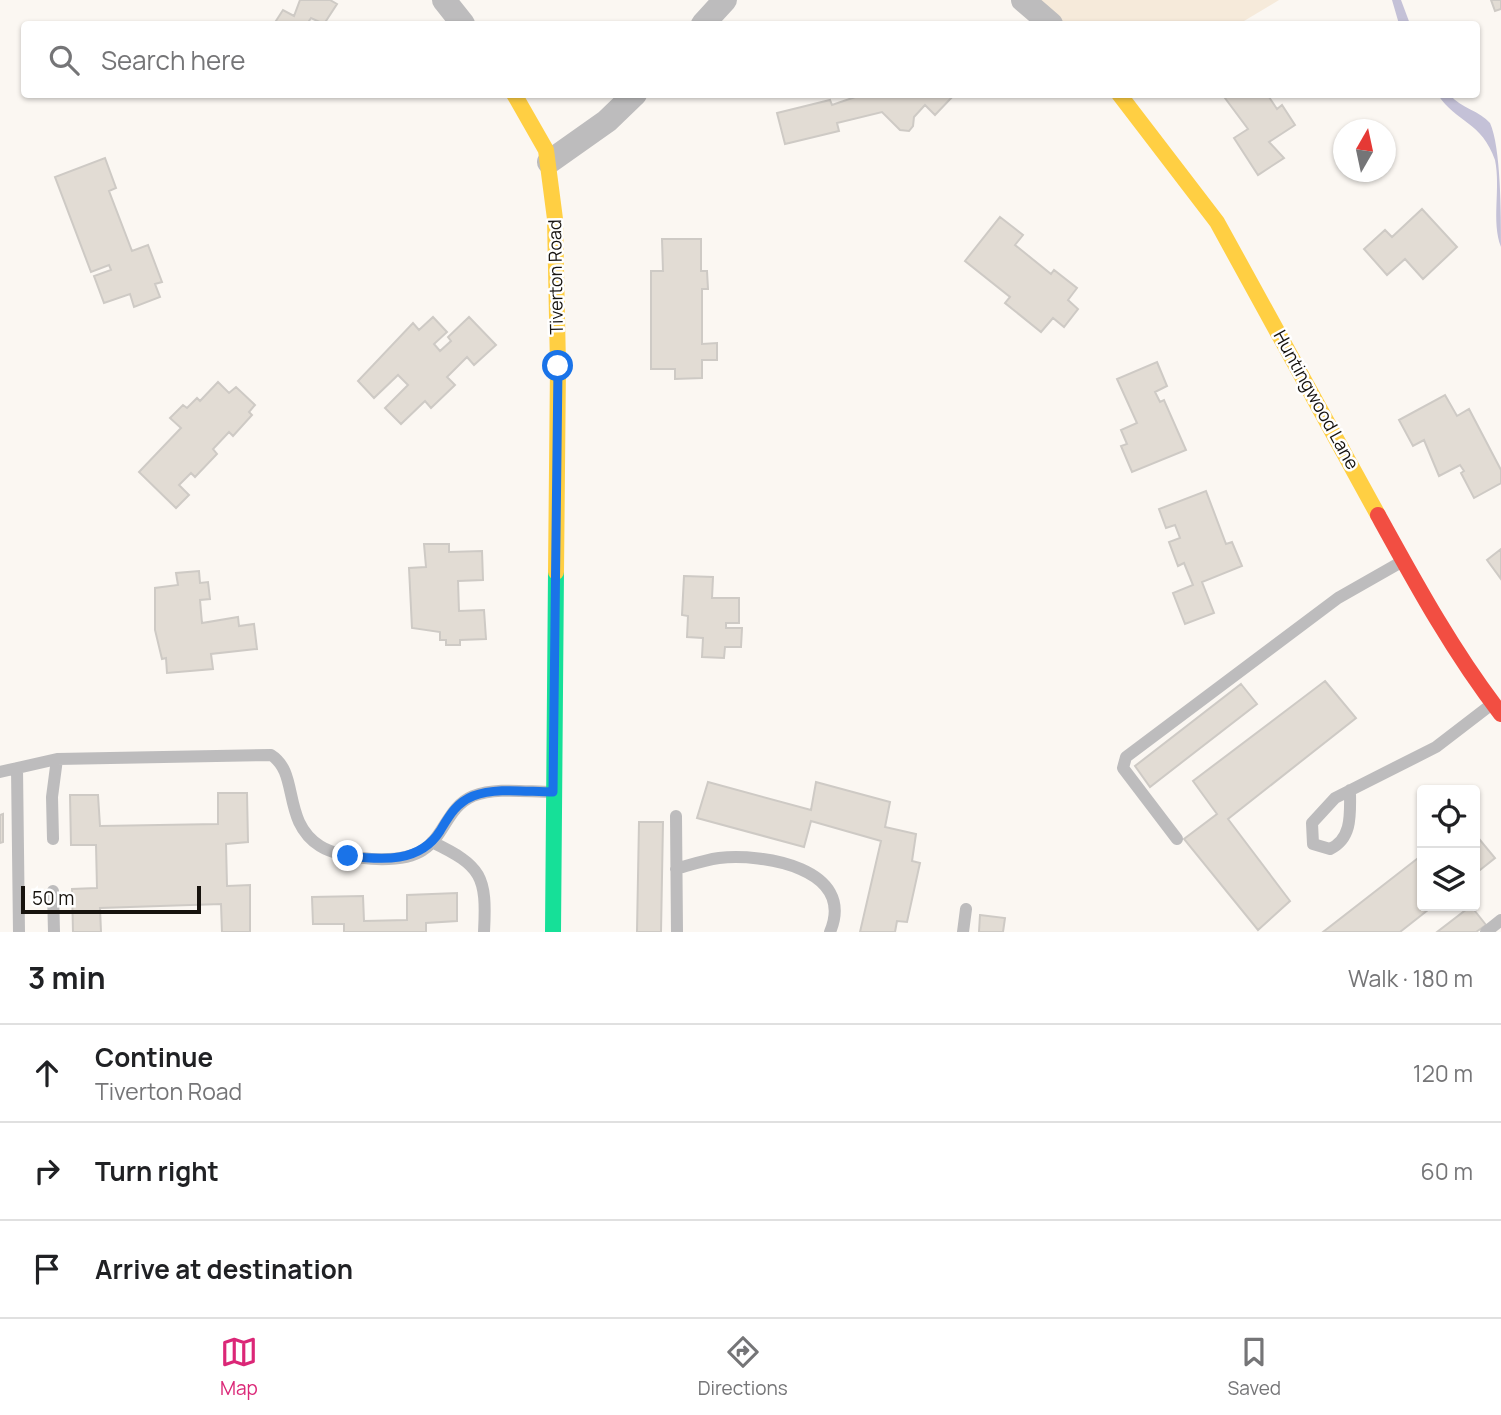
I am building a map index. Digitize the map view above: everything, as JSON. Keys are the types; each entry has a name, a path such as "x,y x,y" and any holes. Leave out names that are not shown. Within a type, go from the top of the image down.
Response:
{"street":[{"path":"444,0 461,21"},
{"path":"706,21 725,0"},
{"path":"1023,0 1048,21"},
{"name":"Tiverton Road","path":"516,98 541,138 549,162 555,219 558,366 553,932"},
{"path":"549,162 607,121 631,98"},
{"name":"Huntingwood Lane","path":"1122,98 1217,222 1436,620 1497,709"}],"lane":[{"path":"1177,839 1123,768 1126,757 1338,598 1404,561"},
{"path":"1350,790 1350,819 1345,837 1330,849 1314,844 1310,832 1312,822 1322,808 1350,790 1436,747 1497,709"},
{"path":"0,772 57,759 271,755 283,766 299,825 321,847 356,857 402,858 424,850 453,810 472,797 499,792 553,792"},
{"path":"53,839 57,759"},
{"path":"16,768 19,932"},
{"path":"676,816 677,932"},
{"path":"432,842 465,859 477,873 484,898 484,932"},
{"path":"676,869 721,858 775,862 810,872 828,887 835,908 830,932"},
{"path":"53,891 54,932"},
{"path":"963,932 966,909"},
{"path":"1486,932 1501,920"}],"shaded area":[{"path":"1022,0 1279,0 1244,21 1046,21"},
{"path":"1392,0 1401,0 1409,21 1398,21"},
{"path":"1440,98 1453,98 1490,123 1498,164 1501,247 1497,227 1497,171 1490,147 1476,130"}],"building":[{"path":"300,0 330,0 337,4 326,21 311,18 309,21 276,21 283,10 294,16"},
{"path":"1491,0 1501,0 1501,9 1495,11"},
{"path":"852,98 951,98 935,115 925,105 914,117 909,131 900,130 882,112 837,123 839,131 785,144 777,113 830,100 832,105"},
{"path":"1225,98 1270,98 1277,109 1282,105 1295,125 1269,142 1284,158 1258,175 1234,138 1248,129"},
{"path":"105,158 116,188 109,191 132,251 148,245 162,282 155,284 160,297 134,307 130,294 104,303 94,276 111,270 109,265 91,272 55,177"},
{"path":"1422,209 1457,247 1423,279 1405,259 1387,275 1364,249 1385,230 1392,237"},
{"path":"1000,217 1023,235 1015,245 1051,274 1054,270 1077,288 1068,300 1078,309 1064,327 1053,318 1041,332 1005,303 1010,297 965,261"},
{"path":"662,239 701,239 701,271 707,271 708,289 702,289 702,344 717,343 717,360 702,360 702,378 675,379 675,369 651,369 651,271 663,271"},
{"path":"433,317 447,332 434,344 440,351 451,341 448,337 469,317 496,345 474,365 467,357 447,377 455,385 431,408 425,401 401,424 385,408 408,385 398,375 374,398 358,381 413,323 419,330"},
{"path":"1157,362 1167,386 1155,392 1160,402 1164,400 1186,450 1132,472 1121,446 1127,444 1121,430 1137,423 1117,379"},
{"path":"218,382 229,393 236,387 255,405 249,412 252,415 233,436 229,432 213,449 217,454 195,477 191,473 179,485 189,495 176,508 139,472 181,428 170,418 183,405 187,408 197,398 200,401"},
{"path":"1445,395 1457,416 1469,409 1501,470 1501,483 1474,498 1461,473 1464,471 1460,465 1439,476 1424,440 1413,446 1399,420"},
{"path":"1206,491 1226,544 1232,542 1242,566 1202,582 1214,613 1185,624 1173,593 1193,585 1184,563 1178,566 1169,542 1180,538 1175,525 1166,528 1159,509"},
{"path":"424,544 449,544 449,552 482,551 483,580 458,581 459,611 484,610 486,639 460,640 460,645 446,645 446,640 440,640 440,632 412,628 409,568 426,567"},
{"path":"1501,549 1501,579 1487,560"},
{"path":"199,571 200,583 208,582 210,599 200,600 202,623 238,617 239,626 254,624 257,649 211,654 213,669 167,673 166,658 162,659 155,630 155,588 178,585 176,573"},
{"path":"684,576 713,577 712,598 739,598 739,623 726,623 726,628 742,628 741,647 725,647 724,658 702,657 703,638 687,637 688,616 682,615"},
{"path":"1325,681 1356,718 1228,819 1290,901 1258,930 1184,839 1217,814 1193,781"},
{"path":"1241,684 1257,704 1150,787 1135,766"},
{"path":"708,782 811,810 816,782 890,802 885,827 916,834 912,861 920,863 907,922 897,921 895,932 860,932 881,841 811,821 804,847 697,818"},
{"path":"218,793 247,793 248,842 226,844 227,886 250,885 250,932 222,932 221,904 100,908 101,932 73,932 72,889 97,888 96,845 71,845 70,795 98,795 100,826 218,824"},
{"path":"3,814 3,842 0,843 0,815"},
{"path":"639,822 663,822 661,932 637,932"},
{"path":"1480,840 1495,858 1480,870"},
{"path":"1417,859 1417,911 1427,911 1400,932 1323,932"},
{"path":"457,893 457,921 426,923 426,932 344,932 344,924 313,924 312,897 363,896 364,921 407,920 407,895"},
{"path":"1464,911 1475,911 1486,925 1476,932 1437,932"},
{"path":"980,915 1005,918 1003,932 979,932"}],"traffic: fast":[{"path":"553,932 556,572"}],"traffic: slow":[{"path":"516,98 546,150 555,219 558,366 556,572"},
{"path":"1122,98 1217,222 1378,515"}],"traffic: jam":[{"path":"1378,515 1451,642 1501,714"}],"route":[{"path":"348,856 402,858 424,850 453,810 472,797 499,792 553,792 558,366"}]}
